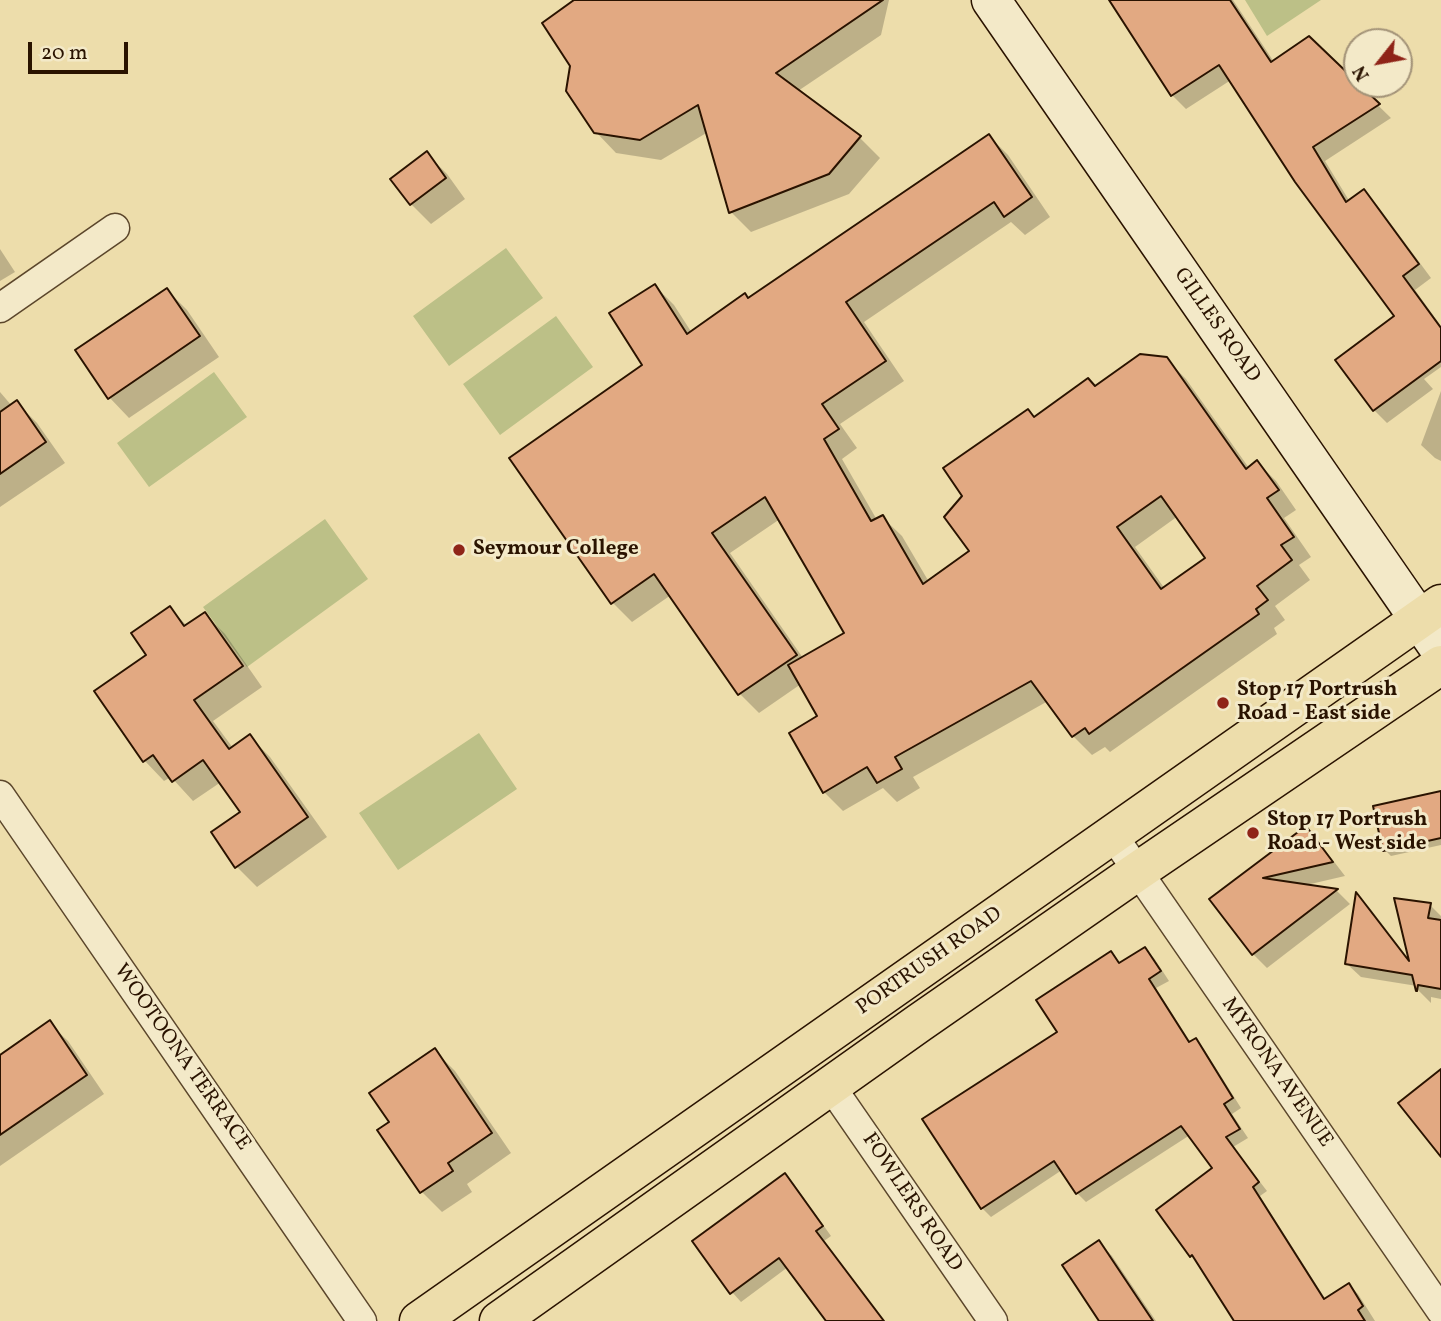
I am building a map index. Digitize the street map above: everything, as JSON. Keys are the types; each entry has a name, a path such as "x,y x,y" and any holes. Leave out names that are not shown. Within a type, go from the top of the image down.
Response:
{"highway":[{"name":"PORTRUSH ROAD","path":"419,1321 1430,612"},
{"name":"PORTRUSH ROAD","path":"499,1321 830,1085 1441,665"}],"street":[{"name":"GILLES ROAD","path":"991,0 1430,612 1441,651"},
{"path":"0,308 115,228"},
{"name":"WOOTOONA TERRACE","path":"0,795 362,1321"},
{"name":"MYRONA AVENUE","path":"1112,834 1441,1311"},
{"name":"FOWLERS ROAD","path":"830,1085 993,1321"}],"green space":[{"path":"1245,0 1321,0 1267,36"},
{"path":"506,248 543,298 449,366 413,316"},
{"path":"556,316 593,367 500,435 463,384"},
{"path":"214,372 247,417 149,487 117,443"},
{"path":"325,519 368,579 247,667 203,607"},
{"path":"479,733 517,789 398,870 359,813"}],"building":[{"path":"574,0 883,0 776,73 861,136 829,174 729,213 698,105 640,140 594,133 566,91 570,66 542,23"},
{"path":"1109,0 1230,0 1271,62 1309,36 1343,69 1343,98 1374,98 1380,104 1313,147 1346,202 1364,189 1419,264 1403,276 1441,328 1441,361 1373,411 1335,360 1394,316 1295,182 1219,65 1171,96"},
{"path":"989,134 1032,197 1004,217 994,202 846,302 886,361 822,404 839,429 824,439 871,521 883,515 923,584 969,551 944,517 962,496 943,468 1028,409 1034,417 1088,378 1095,386 1140,354 1167,357 1246,469 1257,460 1279,490 1267,498 1294,537 1281,545 1292,560 1257,586 1268,600 1256,609 1259,614 1089,734 1085,728 1072,737 1031,681 895,757 902,769 877,783 867,767 823,793 789,733 817,716 788,665 844,633 765,497 712,533 797,655 738,695 654,574 611,604 509,458 642,365 609,313 655,284 687,334 745,293 748,298","holes":["1161,496 1205,558 1161,589 1117,527"]},
{"path":"427,151 446,178 410,205 390,179"},
{"path":"167,288 200,336 108,399 75,350"},
{"path":"17,400 46,442 0,474 0,412"},
{"path":"170,606 184,626 205,612 243,666 194,700 229,749 250,734 308,817 235,868 211,832 240,812 203,760 172,782 153,755 143,762 94,691 146,655 131,633"},
{"path":"1441,791 1441,838 1383,851 1373,806"},
{"path":"1306,826 1333,862 1263,878 1338,889 1252,955 1209,899"},
{"path":"1356,892 1409,961 1394,898 1431,903 1428,918 1441,920 1441,989 1418,985 1416,991 1412,975 1345,964"},
{"path":"1145,947 1161,971 1149,979 1189,1042 1196,1038 1233,1098 1224,1104 1240,1129 1226,1137 1259,1182 1253,1187 1324,1299 1349,1283 1363,1306 1358,1310 1365,1321 1234,1321 1192,1255 1190,1257 1156,1210 1212,1168 1181,1126 1076,1194 1054,1161 981,1209 922,1119 1057,1032 1036,1000 1111,951 1119,963"},
{"path":"50,1020 87,1075 0,1135 0,1055"},
{"path":"435,1048 492,1133 448,1163 453,1171 420,1193 377,1130 389,1122 369,1093"},
{"path":"1441,1069 1441,1157 1398,1103"},
{"path":"785,1173 823,1226 816,1231 884,1321 826,1321 779,1258 730,1294 692,1241"},
{"path":"1099,1240 1153,1321 1099,1321 1062,1265"}],"place":[{"name":"Seymour College","path":"459,550"},
{"name":"Stop 17 Portrush Road - East side","path":"1223,703"},
{"name":"Stop 17 Portrush Road - West side","path":"1253,833"}]}
